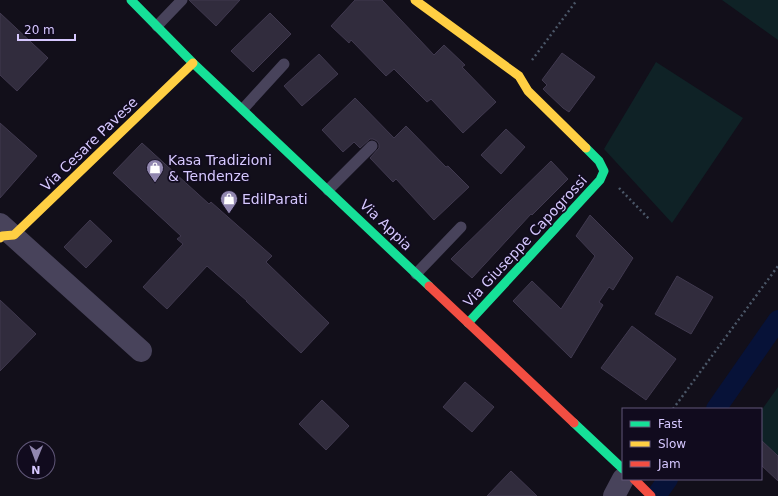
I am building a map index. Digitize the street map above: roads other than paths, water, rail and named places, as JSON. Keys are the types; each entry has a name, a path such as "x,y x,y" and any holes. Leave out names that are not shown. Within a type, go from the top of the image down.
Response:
{"main road":[{"name":"Via Appia","path":"131,0 193,62 622,468"},
{"name":"Via Giuseppe Capogrossi","path":"415,0 519,76 528,91 599,161 604,171 600,180 468,323"},
{"name":"Via Cesare Pavese","path":"5,232 193,62"},
{"path":"635,480 651,496"}],"street":[{"path":"5,232 141,351"},
{"path":"614,496 622,480"}],"lane":[{"path":"157,26 182,0"},
{"path":"243,109 284,64"},
{"path":"328,190 372,146"},
{"path":"416,274 461,227"}],"waterway":[{"path":"717,408 778,320"},
{"path":"656,496 667,480"}],"place":[{"name":"Kasa Tradizioni & Tendenze","path":"155,183"},
{"name":"EdilParati","path":"229,214"}]}
